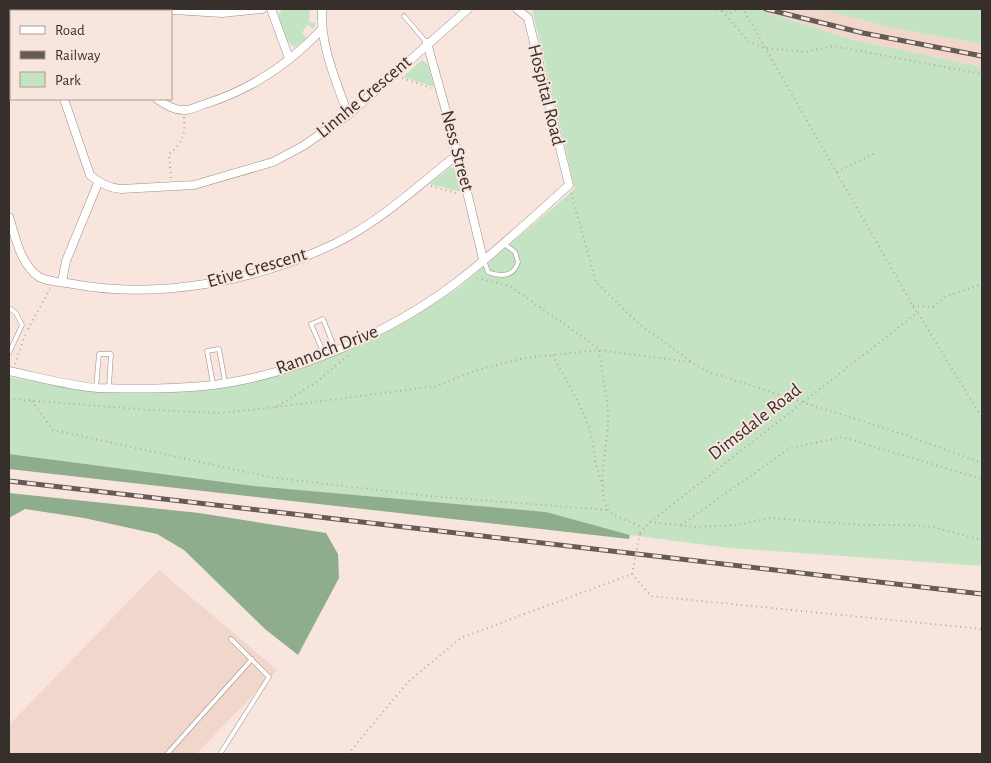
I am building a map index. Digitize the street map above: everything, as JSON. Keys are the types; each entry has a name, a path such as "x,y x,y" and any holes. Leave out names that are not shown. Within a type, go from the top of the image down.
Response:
{"street":[{"path":"172,10 222,14 262,9"},
{"path":"271,9 289,58"},
{"path":"322,9 321,30 348,115"},
{"name":"Linnhe Crescent","path":"98,183 113,188 172,187 203,183 273,162 303,146 348,115 427,43 468,9"},
{"name":"Hospital Road","path":"516,9 528,18 569,185"},
{"path":"159,100 167,106 183,110 226,97 260,80 304,47 321,30"},
{"name":"Ness Street","path":"427,43 469,196 483,259"},
{"path":"59,281 98,183 90,175 64,100"},
{"name":"Etive Crescent","path":"9,217 22,256 29,267 41,278 89,287 150,289 201,284 275,267 336,243 368,224 458,154"},
{"name":"Rannoch Drive","path":"10,372 96,388 213,384 289,368 396,321 427,303 472,270 569,185"}],"lane":[{"name":"Linnhe Crescent","path":"404,16 427,43"},
{"path":"483,259 488,272 497,276 506,275 513,271 518,262 516,252 503,243"},
{"path":"9,308 16,313 22,325 9,353"},
{"path":"324,354 311,324 323,319 335,349"},
{"path":"213,384 207,351 219,348 225,382"},
{"path":"96,388 99,354 111,354 109,387"},
{"path":"220,754 269,677 231,639"},
{"path":"167,754 252,659"}],"path":[{"path":"712,9 730,13 742,9 913,306 982,418"},
{"path":"722,11 749,42 765,48 805,52 833,46 982,74"},
{"path":"393,74 441,91"},
{"path":"172,187 169,154 181,143 186,126 183,110"},
{"path":"836,172 875,153"},
{"path":"421,184 469,196"},
{"path":"569,185 596,282 639,324 693,363 709,372 908,436 982,463"},
{"path":"472,270 478,279 510,286 601,351 608,422 603,485"},
{"path":"10,372 32,322 59,281"},
{"path":"913,306 933,307 947,296 982,284"},
{"name":"Dimsdale Road","path":"632,574 640,533 643,528 918,313"},
{"path":"276,407 438,386 474,371 524,358 552,355 601,351 693,363"},
{"path":"552,355 583,413 589,430 595,469 603,485 608,510 613,516 631,521 643,528"},
{"path":"32,401 53,430 268,477 427,496 608,510"},
{"path":"681,525 790,448 842,437 982,479"},
{"path":"650,522 696,527 738,525 770,518 860,525 933,527 982,540"},
{"path":"348,754 409,681 461,638 632,574 652,596 982,629"}],"shaded area":[{"path":"756,9 819,9 893,28 982,44 982,67 853,40"},
{"path":"159,570 277,670 196,754 9,754 9,725"}],"green space":[{"path":"283,9 310,9 309,22 316,23 314,29 307,25 302,33 307,38 295,47 287,41 281,27 279,13"},
{"path":"532,9 756,9 853,40 982,67 982,566 729,548 630,535 546,512 254,486 9,454 9,377 88,391 207,390 290,373 342,352 400,325 461,286 575,189"},
{"path":"820,9 982,9 982,44 893,28"},
{"path":"422,60 428,65 434,87 403,77"},
{"path":"450,167 454,168 461,192 430,184"},
{"path":"9,454 254,486 546,512 630,535 629,539 9,469"},
{"path":"9,493 199,513 326,533 338,554 339,578 298,655 265,629 184,550 157,534 84,518 25,509 9,518"}],"railway":[{"path":"766,9 863,33 982,56"},
{"path":"9,481 982,594"}]}
